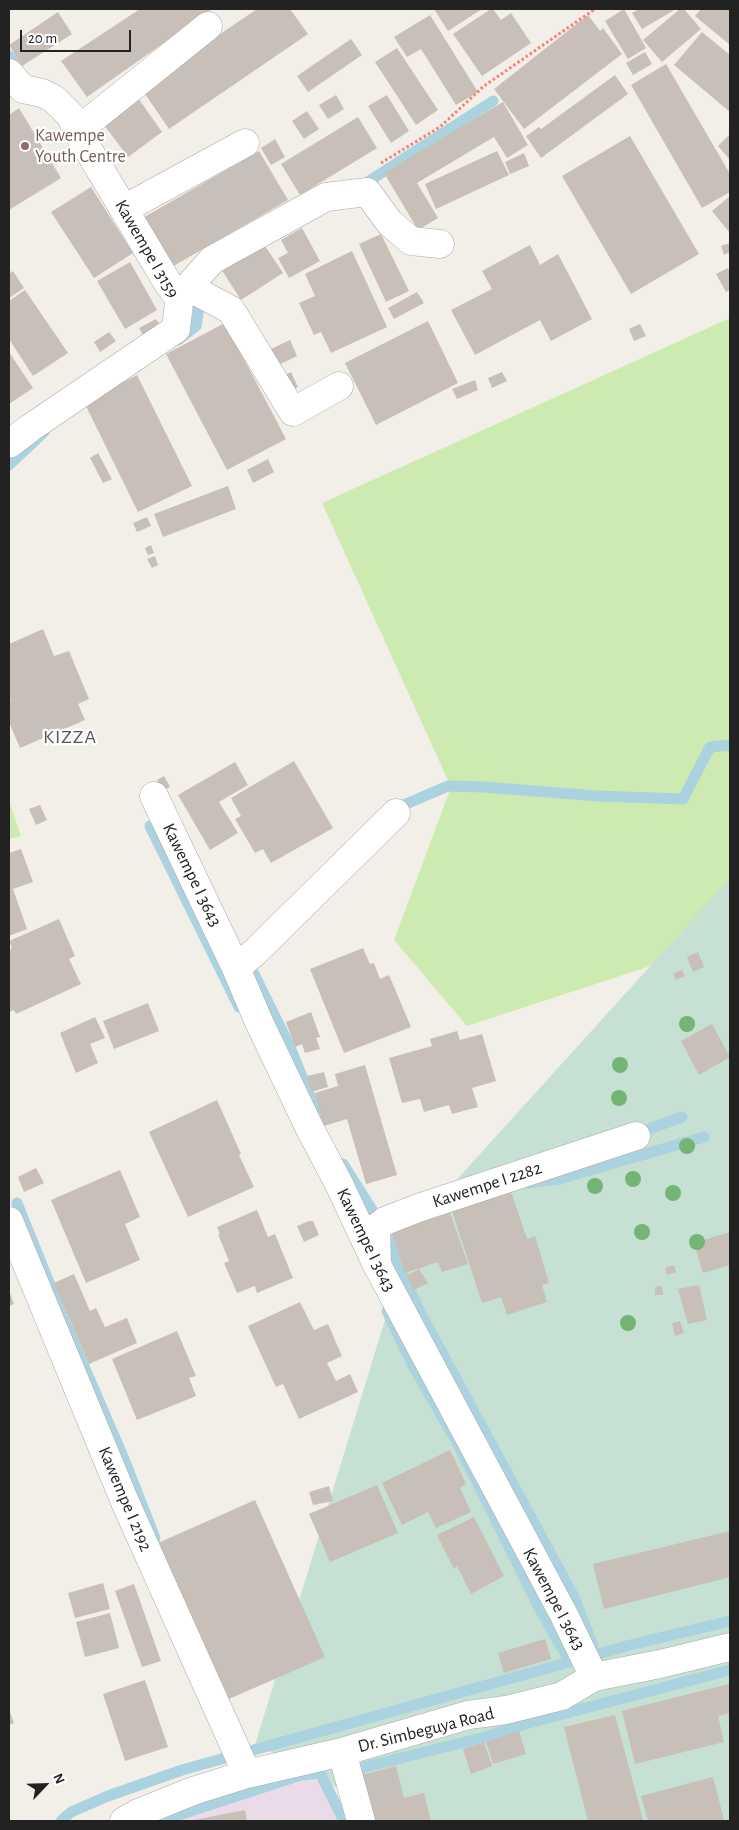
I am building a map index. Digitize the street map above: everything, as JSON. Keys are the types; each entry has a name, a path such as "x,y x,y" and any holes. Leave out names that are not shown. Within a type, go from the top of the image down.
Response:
{"street":[{"path":"77,131 208,26"},
{"name":"Kawempe I 3159","path":"9,73 23,89 54,99 71,116 77,131 169,285 182,291 176,329 9,444"},
{"path":"124,209 245,143"},
{"path":"339,386 293,412 231,310 182,291 212,260 326,197 367,192 390,223 411,241 440,244"},
{"name":"Kawempe I 3643","path":"154,796 236,968 259,1022 377,1266 564,1615 594,1677"},
{"path":"236,968 254,953 396,813"},
{"name":"Kawempe I 2282","path":"377,1266 376,1228 385,1221 418,1208 636,1136"},
{"name":"Kawempe I 2192","path":"9,1222 126,1502 247,1774"},
{"name":"Dr. Simbeguya Road","path":"124,1821 136,1814 193,1791 247,1774 342,1752 468,1715 506,1710 562,1696 594,1677 660,1664 730,1647"},
{"path":"342,1752 361,1821"}],"path":[{"path":"375,167 440,127 484,86 595,9"}],"shaded area":[{"path":"319,1775 341,1821 172,1821"}],"green space":[{"path":"730,318 730,940 467,1026 394,940 451,787 322,503"},
{"path":"9,801 21,836 9,839"},
{"path":"730,878 730,1821 388,1821 300,1764 255,1745 413,1228"}],"building":[{"path":"140,9 212,9 87,97 61,61"},
{"path":"257,9 290,9 308,34 169,129 141,88"},
{"path":"434,9 482,9 448,31"},
{"path":"491,9 501,20 511,13 531,43 482,76 453,34"},
{"path":"624,9 646,48 628,59 605,21"},
{"path":"639,9 676,9 642,29 632,13"},
{"path":"680,9 684,9 701,29 662,62 643,40"},
{"path":"701,9 730,9 730,45 695,16"},
{"path":"58,12 72,34 22,66 9,45"},
{"path":"430,15 478,92 456,105 421,49 407,57 394,37"},
{"path":"588,15 600,31 603,28 622,54 524,129 494,89"},
{"path":"702,32 730,55 730,112 674,65"},
{"path":"351,39 362,55 308,92 297,76"},
{"path":"397,48 438,110 416,125 375,62"},
{"path":"645,52 652,64 633,75 626,63"},
{"path":"666,64 730,174 730,192 702,208 631,85"},
{"path":"615,75 628,94 541,158 526,136 539,127 541,129"},
{"path":"136,95 162,132 128,157 101,121"},
{"path":"336,95 344,109 328,119 319,105"},
{"path":"387,95 409,131 391,143 368,106"},
{"path":"503,102 528,145 507,158 494,137 417,183 438,218 418,230 384,173"},
{"name":"Kawempe Youth Centre","path":"19,108 61,178 9,210 9,115"},
{"path":"307,111 319,129 304,139 292,121"},
{"path":"358,117 377,148 300,195 281,164"},
{"path":"730,134 730,160 718,146"},
{"path":"630,136 699,254 631,294 562,176"},
{"path":"275,139 285,157 271,165 261,148"},
{"path":"259,151 288,200 170,268 141,219"},
{"path":"497,151 509,175 436,209 425,184"},
{"path":"524,153 529,166 510,174 505,162"},
{"path":"91,187 133,253 94,278 51,212"},
{"path":"730,196 730,233 712,211"},
{"path":"302,228 320,261 289,278 278,258 288,253 281,240"},
{"path":"381,234 409,291 386,302 359,244"},
{"path":"263,243 283,273 241,300 221,269"},
{"path":"730,243 730,252 724,255 721,246"},
{"path":"530,245 540,265 558,254 592,319 551,341 540,320 475,355 451,310 492,289 482,271"},
{"path":"352,251 387,327 331,353 321,332 314,335 299,303 315,296 305,274"},
{"path":"130,262 157,310 125,329 97,281"},
{"path":"728,268 730,272 730,290 726,292 716,274"},
{"path":"13,271 24,288 9,298 9,274"},
{"path":"25,290 68,353 33,376 9,339 9,301"},
{"path":"417,292 424,303 394,319 388,308"},
{"path":"156,319 161,327 144,337 139,328"},
{"path":"428,321 458,383 376,425 345,363"},
{"path":"225,323 286,439 227,470 166,354"},
{"path":"640,324 646,336 634,341 629,329"},
{"path":"109,332 116,341 100,352 94,342"},
{"path":"290,340 297,356 276,366 269,350"},
{"path":"9,352 33,388 9,404"},
{"path":"291,372 298,387 290,391 283,376"},
{"path":"502,372 507,381 492,388 488,378"},
{"path":"137,375 192,486 138,512 84,402"},
{"path":"475,380 478,390 457,399 452,389"},
{"path":"98,453 112,479 103,483 90,458"},
{"path":"268,459 274,472 253,483 247,470"},
{"path":"228,486 236,509 163,537 154,514"},
{"path":"147,517 151,526 137,532 133,523"},
{"path":"151,545 154,553 148,555 145,548"},
{"path":"155,556 158,565 152,568 147,559"},
{"path":"43,629 54,656 69,651 89,699 78,704 85,720 20,748 9,722 9,702 11,701 9,697 9,644"},
{"path":"294,761 333,828 271,863 263,849 255,853 235,819 241,816 231,798"},
{"path":"235,762 248,785 219,802 238,833 210,850 178,795"},
{"path":"164,776 170,787 162,791 157,780"},
{"path":"40,805 47,820 36,825 29,809"},
{"path":"21,849 33,882 13,889 27,929 9,936 9,853"},
{"path":"59,919 75,956 69,959 81,984 16,1014 14,1010 9,1012 9,950 12,948 9,941"},
{"path":"363,948 370,964 374,963 380,979 389,975 411,1027 344,1053 310,969"},
{"path":"698,952 704,967 693,972 687,957"},
{"path":"682,970 685,976 676,980 673,974"},
{"path":"148,1003 159,1031 114,1049 103,1021"},
{"path":"311,1012 320,1037 316,1038 320,1049 305,1053 302,1044 295,1047 286,1022"},
{"path":"95,1017 105,1038 90,1044 98,1063 76,1073 60,1033"},
{"path":"712,1024 730,1057 699,1075 681,1041"},
{"path":"457,1031 460,1040 482,1034 496,1081 472,1088 478,1107 452,1114 449,1105 424,1112 420,1099 402,1103 389,1058 432,1046 430,1039"},
{"path":"365,1065 397,1175 366,1184 347,1119 324,1126 315,1093 338,1086 335,1074"},
{"path":"324,1072 328,1087 311,1092 307,1076"},
{"path":"217,1100 254,1187 188,1217 149,1132"},
{"path":"36,1168 44,1183 24,1192 18,1177"},
{"path":"120,1170 140,1217 125,1224 140,1260 86,1283 51,1200"},
{"path":"511,1192 527,1239 535,1236 549,1283 542,1285 547,1302 507,1315 501,1297 482,1303 452,1211"},
{"path":"257,1210 268,1237 275,1234 293,1278 257,1293 255,1286 237,1293 224,1263 229,1261 217,1227"},
{"path":"450,1213 468,1264 442,1272 438,1262 405,1273 392,1232"},
{"path":"313,1221 319,1235 304,1242 297,1226"},
{"path":"730,1232 730,1265 703,1273 694,1243"},
{"path":"674,1265 676,1272 667,1275 665,1268"},
{"path":"419,1269 428,1283 414,1290 406,1276"},
{"path":"74,1274 90,1311 96,1308 105,1327 127,1318 137,1343 89,1364 54,1283"},
{"path":"699,1285 707,1320 688,1324 678,1289"},
{"path":"662,1286 663,1295 655,1295 655,1287"},
{"path":"9,1290 14,1304 9,1306"},
{"path":"300,1302 314,1330 328,1324 342,1356 327,1363 336,1381 350,1374 358,1392 299,1419 283,1384 276,1387 248,1326"},
{"path":"680,1321 684,1333 675,1336 672,1323"},
{"path":"177,1331 196,1376 189,1378 196,1396 137,1420 112,1359"},
{"path":"450,1450 466,1484 460,1488 471,1512 436,1528 428,1512 402,1525 382,1483"},
{"path":"377,1485 398,1533 330,1562 309,1514"},
{"path":"329,1486 333,1501 313,1505 309,1492"},
{"path":"255,1500 325,1657 229,1699 158,1543"},
{"path":"474,1517 504,1576 471,1594 457,1566 454,1569 437,1535"},
{"path":"730,1531 730,1577 604,1609 593,1564"},
{"path":"103,1583 110,1609 75,1618 68,1593"},
{"path":"134,1584 161,1661 142,1667 115,1591"},
{"path":"110,1613 119,1648 85,1657 76,1622"},
{"path":"545,1639 551,1659 504,1673 498,1653"},
{"path":"145,1680 168,1747 125,1761 103,1694"},
{"path":"729,1684 730,1713 718,1716 724,1742 635,1764 622,1711"},
{"path":"9,1710 14,1723 9,1725"},
{"path":"615,1715 643,1820 588,1821 564,1727"},
{"path":"519,1731 526,1754 493,1764 486,1742"},
{"path":"484,1742 492,1766 471,1774 463,1749"},
{"path":"396,1766 404,1798 424,1793 431,1821 373,1821 361,1775"},
{"path":"713,1777 724,1820 648,1821 641,1796"},
{"path":"245,1810 247,1821 194,1821 194,1820"}],"waterway":[{"path":"9,56 20,72"},
{"path":"361,190 369,181 493,101"},
{"path":"178,340 196,326 199,308 194,296"},
{"path":"9,465 44,432"},
{"path":"392,810 448,786 598,796 683,799 710,747 730,745"},
{"path":"150,826 239,1007"},
{"path":"246,958 290,1047 320,1121"},
{"path":"635,1134 682,1117"},
{"path":"527,1183 559,1179 704,1137"},
{"path":"343,1164 389,1237 402,1274 420,1312 573,1595 593,1646"},
{"path":"17,1203 155,1538"},
{"path":"387,1311 411,1362 459,1446 541,1611 570,1662"},
{"path":"61,1821 71,1812 108,1796 182,1770 634,1644 730,1621"},
{"path":"357,1770 730,1670"},
{"path":"160,1821 301,1775 320,1773 344,1821"}],"place":[{"name":"Kawempe Youth Centre","path":"25,146"}],"district":[{"name":"KIZZA","path":"70,737"}]}
